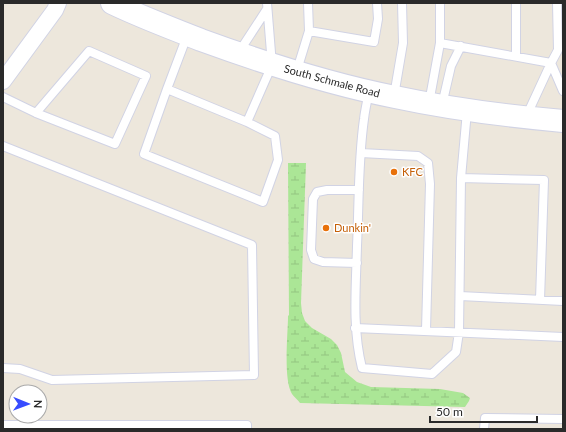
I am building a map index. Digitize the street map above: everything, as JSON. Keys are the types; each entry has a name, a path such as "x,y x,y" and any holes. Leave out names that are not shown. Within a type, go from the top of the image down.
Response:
{"main road":[{"name":"South Schmale Road","path":"112,3 238,54 296,72 394,97 436,105 526,118 563,121"}],"street":[{"path":"3,81 55,10 58,3"}],"lane":[{"path":"296,72 309,30 308,3"},
{"path":"309,30 374,42 378,19 377,3"},
{"path":"394,97 403,43 402,3"},
{"path":"436,105 440,43 440,3"},
{"path":"516,3 516,56"},
{"path":"526,118 558,50 558,3"},
{"path":"238,54 267,6"},
{"path":"247,122 272,65 267,6"},
{"path":"167,89 247,122 275,136 278,160 263,202 144,154 167,89 188,35"},
{"path":"440,43 551,63"},
{"path":"436,105 451,66 461,46"},
{"path":"3,97 36,112 115,144 146,76 89,51 36,112"},
{"path":"551,63 563,91"},
{"path":"369,91 364,118 361,153 355,328 362,368 432,374 456,352 459,332 461,178 467,110"},
{"path":"3,146 252,245 254,376 52,380 20,369 3,368"},
{"path":"361,153 418,156 428,163 430,184 426,330"},
{"path":"461,178 544,180 540,300"},
{"path":"357,263 323,262 314,259 311,250 313,199 317,192 327,190 359,190"},
{"path":"460,296 563,301"},
{"path":"355,328 563,337"},
{"path":"484,429 485,418 563,419"},
{"path":"3,425 148,427 247,425 247,429"}],"green space":[{"path":"288,163 306,163 301,303 305,321 312,328 331,339 337,345 341,353 345,372 357,382 371,387 440,389 463,393 470,398 465,407 300,403 292,394 289,387 287,367 289,315"}],"place":[{"name":"KFC","path":"394,172"},
{"name":"Dunkin'","path":"326,228"}]}
